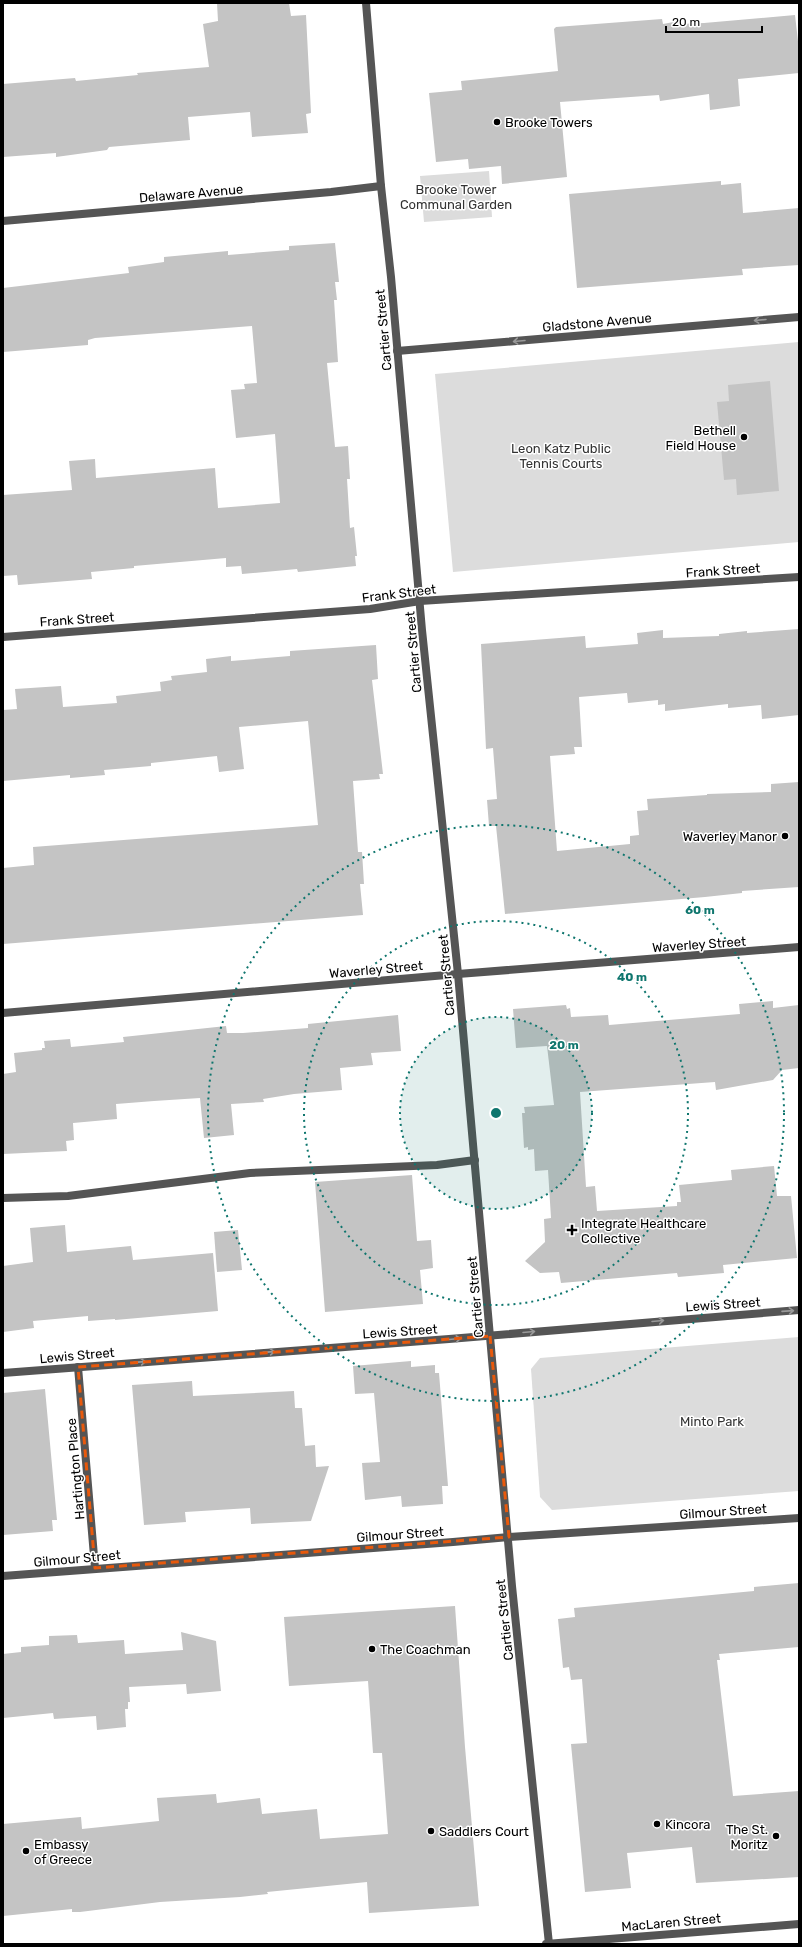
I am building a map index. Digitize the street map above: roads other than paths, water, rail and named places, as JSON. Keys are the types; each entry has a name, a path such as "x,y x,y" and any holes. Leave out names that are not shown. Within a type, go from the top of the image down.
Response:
{"street":[{"name":"Cartier Street","path":"366,3 381,186 420,600 458,974 509,1536 512,1586 549,1944"},
{"name":"Delaware Avenue","path":"3,221 331,192 381,186"},
{"name":"Gladstone Avenue","path":"397,351 799,317"},
{"name":"Frank Street","path":"3,637 370,609 420,600 799,577"},
{"name":"Waverley Street","path":"3,1013 458,974 799,947"},
{"path":"3,1198 68,1196 250,1173 437,1165 475,1160"},
{"name":"Lewis Street","path":"3,1373 490,1336 799,1310"},
{"name":"Hartington Place","path":"78,1367 95,1568"},
{"name":"Gilmour Street","path":"3,1576 453,1542 509,1536 799,1518"},
{"name":"MacLaren Street","path":"546,1944 799,1924"}],"place":[{"name":"Brooke Towers","path":"497,122"},
{"name":"Bethell Field House","path":"744,437"},
{"name":"Waverley Manor","path":"785,836"},
{"name":"Integrate Healthcare Collective","path":"572,1230"},
{"name":"The Coachman","path":"372,1649"},
{"name":"Kincora","path":"657,1824"},
{"name":"Saddlers Court","path":"431,1831"},
{"name":"The St. Moritz","path":"776,1836"},
{"name":"Embassy of Greece","path":"26,1851"}],"park label":[{"name":"Brooke Tower Communal Garden","path":"456,196"},
{"name":"Leon Katz Public Tennis Courts","path":"561,456"},
{"name":"Minto Park","path":"712,1421"}]}
